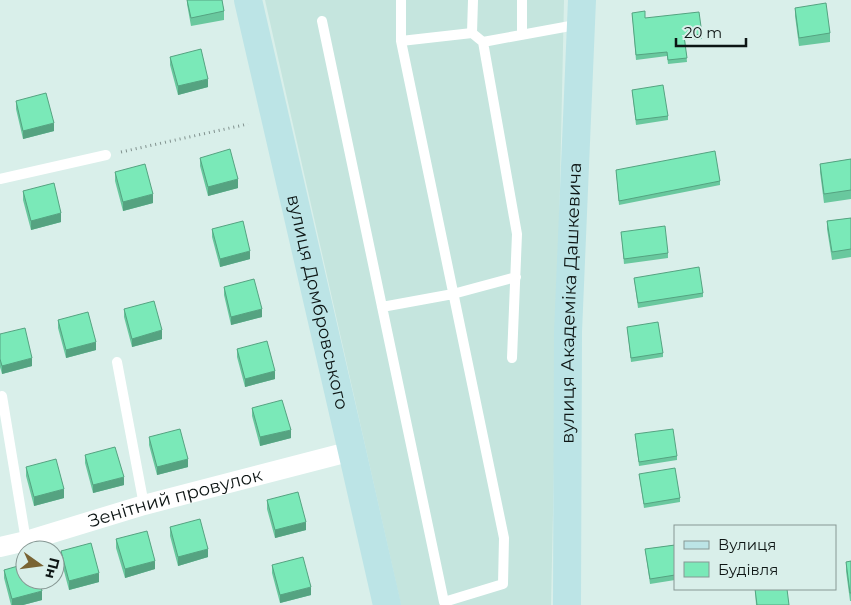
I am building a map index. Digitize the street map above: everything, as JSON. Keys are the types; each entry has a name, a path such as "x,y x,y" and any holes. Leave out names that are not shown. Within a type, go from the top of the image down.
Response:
{"street":[{"name":"вулиця Домбровського","path":"248,0 387,605"},
{"name":"вулиця Академіка Дашкевича","path":"567,605 568,332 582,12"},
{"name":"Зенітний провулок","path":"29,540 144,505 352,451"},
{"name":"Зенітний провулок","path":"0,547 15,544"}],"lane":[{"path":"322,21 444,602 503,584 504,538 401,41 400,0"},
{"path":"472,33 473,0"},
{"path":"522,0 522,35"},
{"path":"483,42 522,35 582,12"},
{"path":"401,41 472,33 483,42 517,234 512,358"},
{"path":"0,179 106,155"},
{"path":"382,307 453,294 516,277"},
{"path":"117,362 144,505"},
{"path":"2,396 26,540"}],"path":[{"path":"106,155 248,124"}],"shaded area":[{"path":"265,0 564,0 551,605 401,605"}],"building":[{"path":"187,0 222,0 224,11 191,18"},
{"path":"826,3 830,33 799,38 795,8"},
{"path":"645,11 645,18 699,12 702,34 684,36 687,58 668,60 667,52 636,55 632,13"},
{"path":"201,49 208,79 178,86 170,57"},
{"path":"663,85 668,116 636,120 632,90"},
{"path":"46,93 54,123 23,131 16,101"},
{"path":"230,149 238,179 208,187 200,158"},
{"path":"715,151 720,181 619,201 616,170"},
{"path":"851,159 851,190 824,194 820,164"},
{"path":"145,164 153,194 123,202 115,172"},
{"path":"54,183 61,213 31,221 23,191"},
{"path":"851,218 851,249 832,252 827,221"},
{"path":"243,221 250,251 220,259 212,229"},
{"path":"665,226 668,253 624,259 621,232"},
{"path":"699,267 703,293 638,303 634,278"},
{"path":"254,279 262,309 231,317 224,287"},
{"path":"154,301 162,330 132,339 124,309"},
{"path":"88,312 96,342 66,350 58,320"},
{"path":"658,322 663,353 631,358 627,327"},
{"path":"25,328 32,358 2,366 0,359 0,334"},
{"path":"267,341 275,371 245,379 237,349"},
{"path":"282,400 291,430 260,437 252,408"},
{"path":"180,429 188,459 157,467 149,437"},
{"path":"673,429 677,456 639,462 635,434"},
{"path":"115,447 124,477 93,485 85,455"},
{"path":"56,459 64,489 34,497 26,467"},
{"path":"675,468 680,498 644,504 639,474"},
{"path":"298,492 306,522 275,530 267,500"},
{"path":"200,519 208,549 178,557 170,527"},
{"path":"147,531 155,561 125,569 116,539"},
{"path":"91,543 99,573 69,581 65,566 65,550"},
{"path":"674,545 674,575 650,579 645,549"},
{"path":"303,557 311,587 280,595 272,565"},
{"path":"851,561 851,593 850,593 846,562"},
{"path":"15,567 15,590 42,591 12,599 4,570"},
{"path":"755,590 787,590 789,605 757,605"}]}
